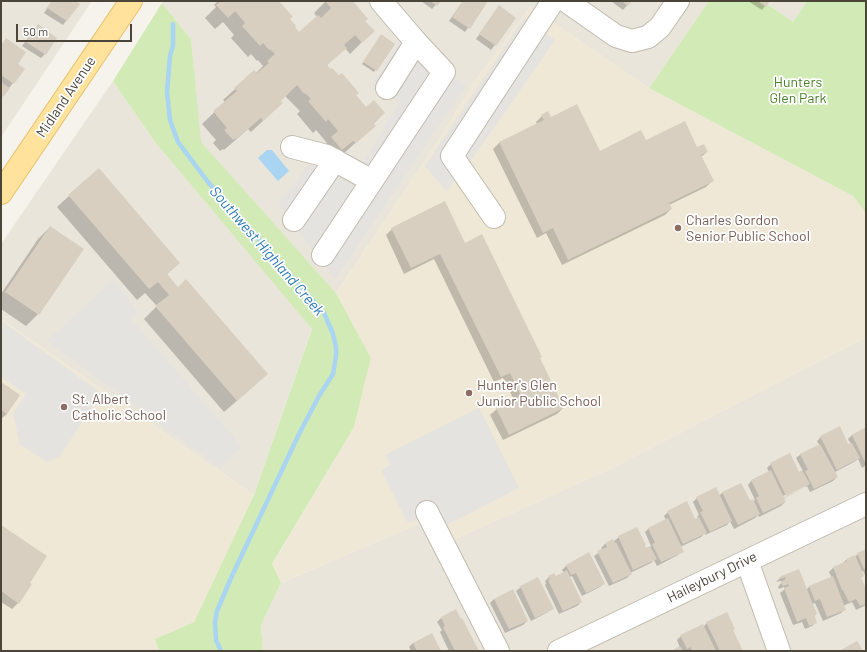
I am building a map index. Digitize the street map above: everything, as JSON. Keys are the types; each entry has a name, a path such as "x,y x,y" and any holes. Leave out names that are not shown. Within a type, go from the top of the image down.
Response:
{"main road":[{"name":"Midland Avenue","path":"1,193 131,1"}],"street":[{"path":"323,255 444,72 381,1"},
{"path":"494,217 452,156 553,1"},
{"path":"566,1 616,36 632,41 648,37 660,27 678,1"},
{"path":"387,88 416,42"},
{"path":"292,147 327,156 372,181"},
{"path":"294,220 335,160"},
{"name":"Haileybury Drive","path":"559,651 866,504"},
{"path":"427,512 498,651"},
{"path":"747,561 779,651"}],"shaded area":[{"path":"1,1 92,1 1,137"},
{"path":"164,1 709,1 649,88 530,7 477,78 437,143 336,293 200,142 191,39 162,3"},
{"path":"763,1 807,1 793,22"},
{"name":"Charles Gordon Senior Public School","path":"530,7 649,88 853,196 866,213 866,337 612,468 433,549 420,523 281,583 272,565 354,427 371,358 336,293 437,143 477,78"},
{"path":"524,18 555,40 466,168 446,191 425,166"},
{"path":"400,40 466,85 335,279 279,205 322,145 362,165 399,103 372,84"},
{"path":"113,81 155,142 312,328 254,495 1,319 1,244"},
{"path":"114,280 138,313 132,320 241,446 221,468 47,341"},
{"name":"St. Albert Catholic School","path":"1,319 254,495 194,622 155,639 159,651 1,651"},
{"path":"1,321 101,393 60,456 47,462 20,444 13,414 26,394 1,377"},
{"path":"866,337 866,651 263,651 261,625 281,583 420,523 433,549 612,468"},
{"path":"479,408 519,488 427,535 419,518 408,523 381,470 391,465 385,455"}],"green space":[{"name":"Hunters Glen Park","path":"709,1 763,1 793,22 807,1 866,1 866,213 853,196 649,88"},
{"path":"162,3 191,39 201,142 336,293 371,358 354,427 272,564 281,583 261,625 263,651 159,651 155,639 194,622 254,495 312,329 155,142 113,81"}],"water":[{"path":"267,150 272,150 289,171 278,181 258,158"}],"building":[{"path":"52,1 76,1 80,4 67,21 47,8"},
{"path":"221,1 279,1 293,17 290,19 299,32 318,15 321,18 331,8 325,1 353,1 368,19 365,21 375,31 362,43 355,35 344,45 347,48 327,65 339,75 342,73 359,93 356,95 366,107 374,100 385,113 373,123 376,126 356,143 353,141 342,150 331,137 338,131 328,119 326,122 308,101 311,99 305,93 304,94 297,85 281,101 283,103 263,121 261,118 233,140 224,130 227,128 213,111 237,91 234,88 254,70 257,73 269,63 267,61 275,54 263,43 260,46 242,26 245,23 235,11 228,18 216,5"},
{"path":"430,1 441,1 437,6"},
{"path":"463,1 488,1 470,29 452,17"},
{"path":"621,1 632,1 628,6"},
{"path":"758,1 770,1 766,7"},
{"path":"499,5 516,18 496,46 479,34"},
{"path":"38,24 57,38 46,55 26,42"},
{"path":"381,34 395,44 377,71 363,62"},
{"path":"6,38 26,52 18,64 25,69 14,84 1,75 1,46"},
{"path":"1,82 10,88 1,98"},
{"path":"577,104 600,151 641,130 646,140 685,121 697,147 704,144 708,152 701,155 714,181 669,203 672,209 568,260 553,228 543,233 499,142 544,120 541,115 548,111 551,117"},
{"path":"99,168 180,263 167,274 178,287 186,279 268,374 237,401 155,306 169,295 158,282 149,289 68,195"},
{"path":"445,201 465,243 482,234 542,357 540,358 564,408 509,435 496,408 521,396 510,373 501,377 440,254 411,268 391,228"},
{"path":"50,226 84,249 39,315 5,292"},
{"path":"1,382 20,395 7,414 1,410"},
{"path":"840,426 848,444 852,443 860,458 837,470 820,436"},
{"path":"866,427 866,464 852,435"},
{"path":"820,444 838,477 814,489 805,471 808,470 800,454"},
{"path":"790,453 799,472 802,470 810,484 786,496 770,463"},
{"path":"771,470 786,502 763,513 756,498 759,496 751,480"},
{"path":"741,483 750,500 753,499 760,514 738,525 722,492"},
{"path":"716,487 732,521 710,532 700,512 703,511 696,497"},
{"path":"687,501 695,519 699,517 707,533 683,544 667,511"},
{"path":"668,518 684,552 661,562 652,544 655,543 648,528"},
{"path":"1,525 47,556 19,604 1,591"},
{"path":"637,527 646,548 650,546 657,559 633,570 618,536"},
{"path":"613,539 615,543 616,542 632,574 613,583 597,551 607,547 605,543"},
{"path":"866,549 866,568 864,569 857,553"},
{"path":"589,552 605,584 586,593 576,573 571,575 566,565"},
{"path":"855,555 864,576 861,577 866,589 866,604 860,606 856,599 849,602 842,590 833,567 847,561 846,559"},
{"path":"799,569 817,614 814,615 817,623 809,626 806,618 797,622 784,588 789,586 788,584 783,586 781,582 786,579 785,577 780,579 779,577"},
{"path":"567,570 582,602 563,611 548,580 550,579 548,576 554,573 556,576"},
{"path":"833,576 846,610 827,617 820,599 815,601 809,586"},
{"path":"538,577 554,609 535,618 520,586"},
{"path":"513,589 528,621 509,629 494,599"},
{"path":"456,609 479,651 455,651 443,627 445,626 441,617"},
{"path":"727,612 735,629 733,630 743,651 720,651 706,622"},
{"path":"703,624 716,651 692,651 691,647 687,649 680,635"},
{"path":"432,633 441,651 417,651 413,643"},
{"path":"857,641 863,651 839,651"},
{"path":"680,646 683,651 671,651"}],"waterway":[{"name":"Southwest Highland Creek","path":"173,24 173,46 170,56 167,92 170,120 178,142 208,182 324,313 333,334 336,347 333,374 319,396 299,434 217,611 215,622 216,640 221,651"}],"place":[{"name":"Charles Gordon Senior Public School","path":"678,228"},
{"name":"Hunter's Glen Junior Public School","path":"469,393"},
{"name":"St. Albert Catholic School","path":"64,407"}]}
